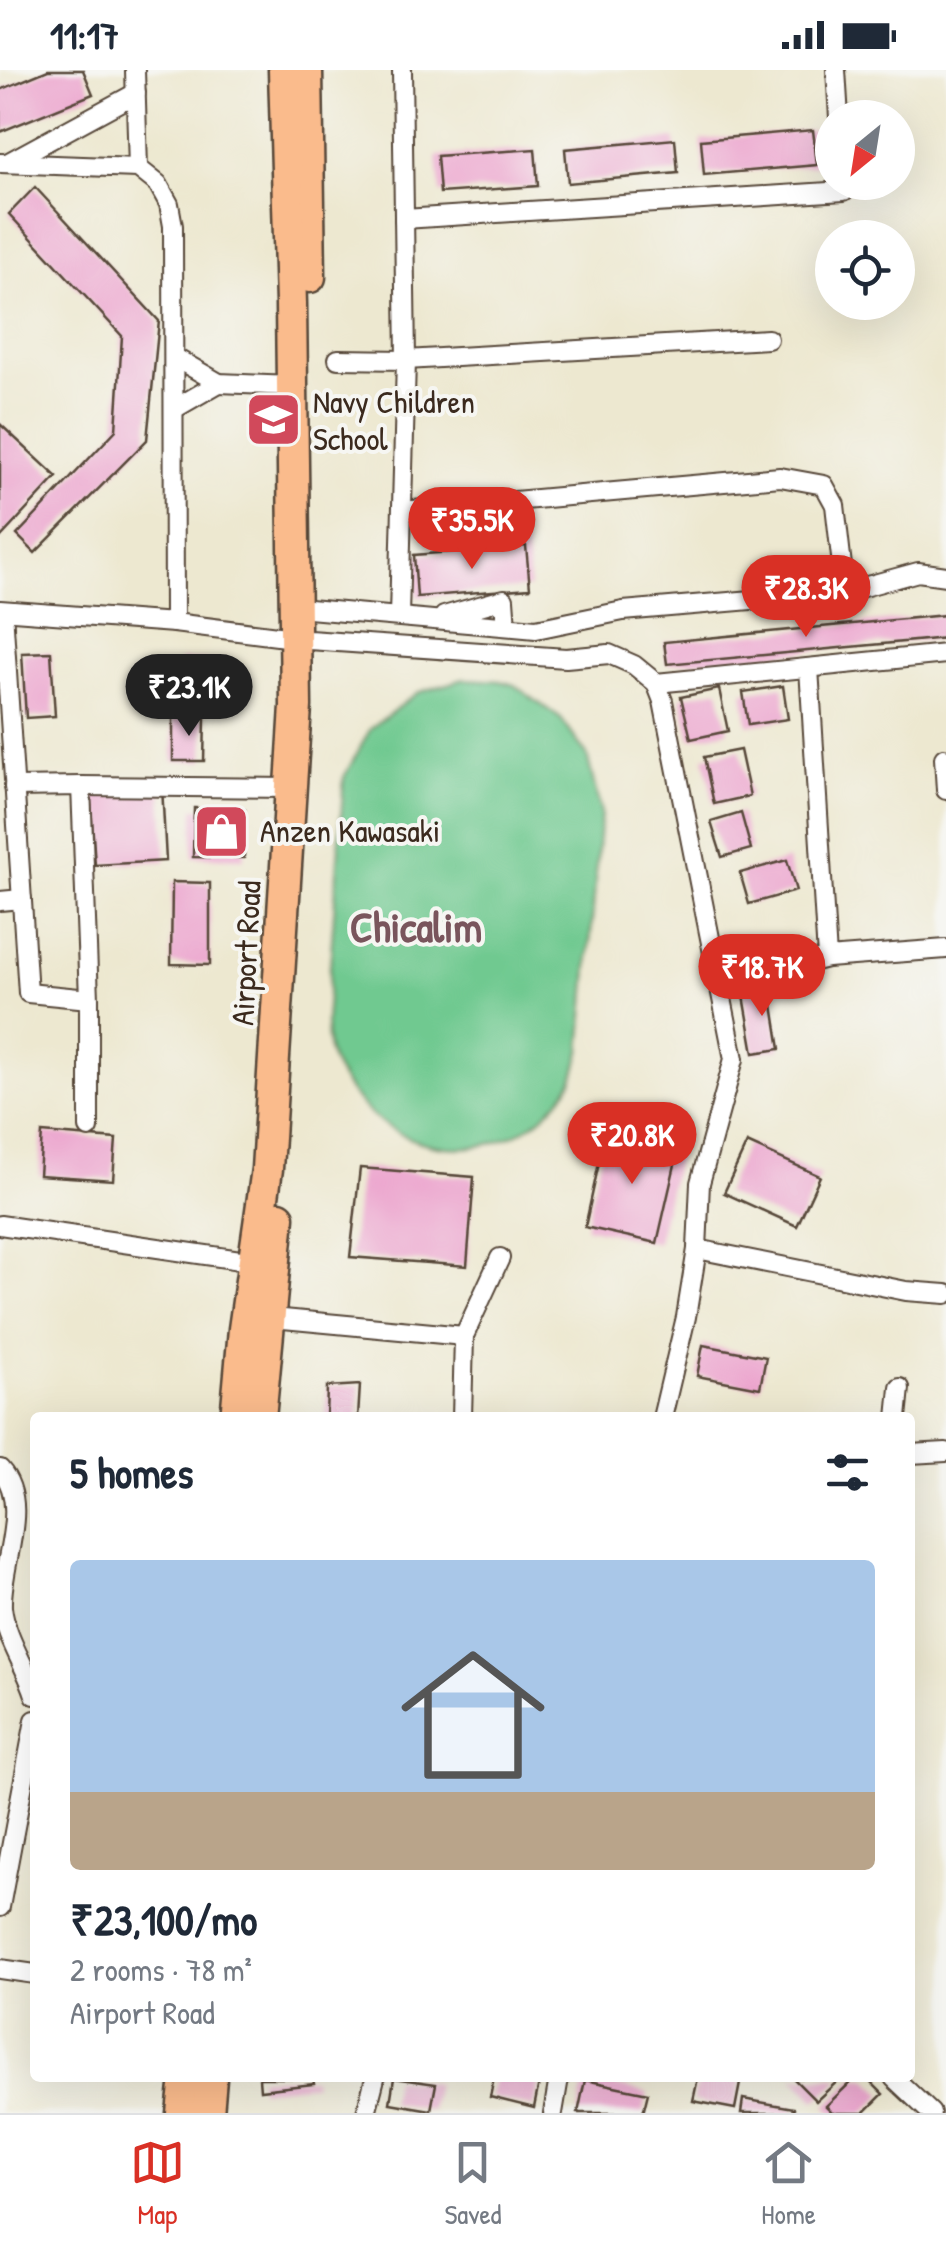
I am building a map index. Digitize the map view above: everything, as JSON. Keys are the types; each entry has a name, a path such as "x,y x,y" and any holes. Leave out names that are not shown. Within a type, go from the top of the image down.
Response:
{"highway":[{"name":"Airport Road","path":"260,1412 254,1262 268,1169 290,788 304,629 292,386 284,70"},
{"name":"Airport Road","path":"237,1412 258,1316 291,1073 312,341 307,70"},
{"path":"182,2113 186,2082"},
{"path":"208,2113 211,2082"}],"street":[{"path":"135,70 138,168"},
{"path":"399,616 406,360 402,70"},
{"path":"836,70 838,100"},
{"path":"3,163 136,92"},
{"path":"3,163 138,168 158,184 169,204 174,226 174,623"},
{"path":"404,218 815,193"},
{"path":"338,359 406,360 768,339"},
{"path":"174,357 219,383 292,386"},
{"path":"174,409 219,383"},
{"path":"402,511 780,477 824,485 835,505 845,592"},
{"path":"304,629 399,616 536,629 623,611 845,592 918,572 946,576"},
{"path":"432,620 504,599 506,626"},
{"path":"88,999 28,994 1,610 304,629 566,658 609,654 634,665 656,683 663,701 734,1059 700,1182 697,1249 663,1412"},
{"path":"656,683 946,654"},
{"path":"809,668 828,958"},
{"path":"944,758 946,790"},
{"path":"14,786 290,788"},
{"path":"81,786 89,1128"},
{"path":"0,901 22,899"},
{"path":"722,984 828,958 946,948"},
{"path":"0,1225 254,1262"},
{"path":"697,1249 906,1291 946,1294"},
{"path":"462,1412 464,1336 500,1258"},
{"path":"258,1316 464,1336"},
{"path":"898,1412 900,1388"},
{"path":"915,1454 946,1452"},
{"path":"0,1469 14,1496 2,1604 8,1634 30,1678"},
{"path":"0,1907 30,1747"},
{"path":"0,1969 30,1973"},
{"path":"366,2113 373,2082"},
{"path":"552,2113 558,2082"},
{"path":"898,2082 931,2113"}],"green space":[{"path":"464,679 514,685 561,719 587,755 601,813 581,1052 572,1081 552,1107 528,1127 501,1140 472,1147 443,1147 414,1140 387,1126 362,1105 332,1060 326,1022 344,777 371,728 417,693"}],"building":[{"path":"48,70 83,70 93,94 0,132 0,90"},
{"path":"813,130 815,165 704,175 701,140"},
{"path":"675,139 678,173 568,183 565,149"},
{"path":"535,149 538,186 440,193 437,156"},
{"path":"35,187 159,321 147,440 35,553 17,535 116,430 122,336 9,214"},
{"path":"0,424 57,477 0,538"},
{"path":"526,546 530,588 417,597 414,555"},
{"path":"946,615 946,638 667,664 664,642"},
{"path":"51,652 55,716 26,718 22,653"},
{"path":"181,660 223,662 222,699 181,698"},
{"path":"783,686 788,719 748,725 743,692"},
{"path":"719,689 728,731 691,739 681,697"},
{"path":"173,718 205,718 204,761 173,761"},
{"path":"740,750 750,796 714,804 704,757"},
{"path":"162,786 166,861 95,865 90,790"},
{"path":"194,808 245,810 244,858 193,857"},
{"path":"741,813 751,849 722,857 711,822"},
{"path":"787,860 796,891 749,904 740,873"},
{"path":"172,882 210,883 210,965 171,964"},
{"path":"770,986 780,1049 754,1053 743,990"},
{"path":"606,1131 679,1147 657,1243 585,1227"},
{"path":"42,1133 116,1139 113,1180 39,1175"},
{"path":"747,1143 820,1176 797,1226 724,1193"},
{"path":"360,1168 474,1177 467,1266 350,1257"},
{"path":"703,1345 766,1357 760,1388 697,1376"},
{"path":"360,1385 358,1412 326,1412 327,1387"},
{"path":"259,2082 314,2084 260,2090"},
{"path":"393,2082 436,2084 431,2110 390,2103"},
{"path":"493,2082 539,2082 534,2108 490,2097"},
{"path":"585,2082 648,2093 643,2113 578,2113"},
{"path":"697,2082 740,2082 735,2109 693,2101"},
{"path":"797,2082 837,2082 816,2101"},
{"path":"851,2082 871,2082 883,2094 864,2113 833,2113 826,2106"},
{"path":"743,2099 794,2108 794,2113 741,2113"}],"place":[{"name":"Navy Children School","path":"274,420"},
{"name":"Anzen Kawasaki","path":"221,831"}],"district":[{"name":"Chicalim","path":"416,927"}]}
